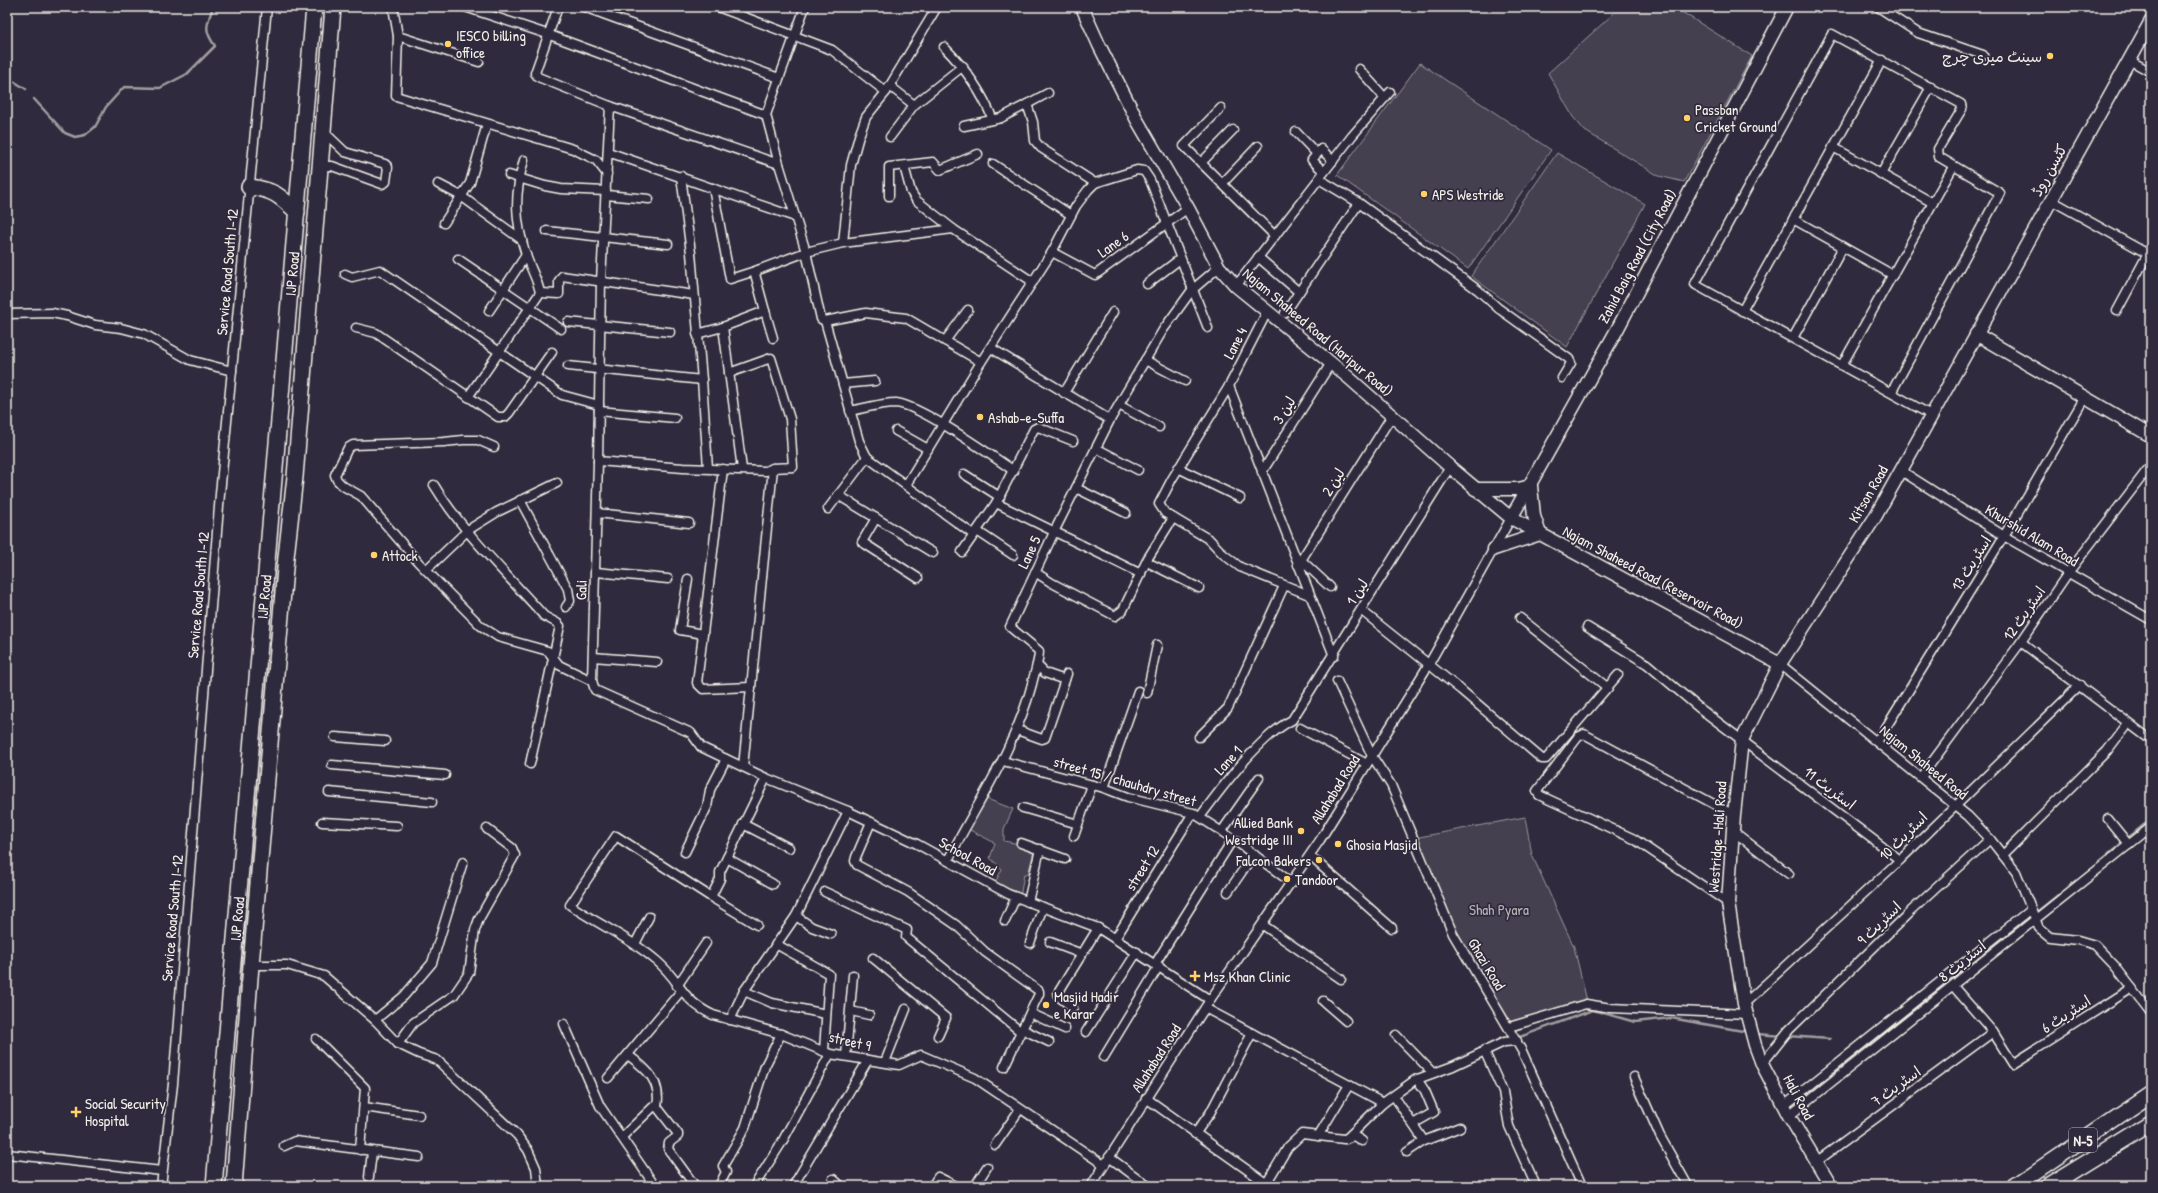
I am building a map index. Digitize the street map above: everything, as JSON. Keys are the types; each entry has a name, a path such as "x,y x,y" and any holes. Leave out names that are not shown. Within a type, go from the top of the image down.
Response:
{"highway":[{"name":"IJP Road","path":"214,1186 314,7"},
{"name":"IJP Road","path":"234,1186 251,965 286,557 295,477 333,7"},
{"path":"249,187 269,190 283,198 297,212"},
{"name":"N-5","path":"2015,1186 2151,1094"},
{"path":"2058,1158 2151,1106"},
{"name":"N-5","path":"2049,1186 2151,1123"},
{"path":"218,1146 237,1149"}],"main road":[{"name":"Najam Shaheed Road (Haripur Road)","path":"1082,7 1099,45 1137,120 1188,208 1219,267 1236,286 1393,414 1450,468 1511,518"},
{"name":"Zahid Baig Road (City Road)","path":"1511,518 1531,486 1614,335 1787,7"},
{"name":"کٹسن روڈ","path":"1976,334 2151,21"},
{"path":"1976,334 2151,436"},
{"name":"Kitson Road","path":"1780,664 1874,519 1976,334"},
{"path":"1475,489 1518,489 1531,486 1534,516 1540,534 1494,549"},
{"name":"Najam Shaheed Road (Reservoir Road)","path":"1511,518 1780,664"},
{"name":"Westridge -Hali Road","path":"1747,1013 1728,903 1734,815 1742,740 1780,664"},
{"name":"Hali Road","path":"1747,1013 1755,1045 1762,1064 1787,1111 1831,1186"}],"street":[{"name":"Service Road South I-12","path":"161,1186 173,1084 232,370 267,7"},
{"path":"393,7 398,36 396,96 588,155 596,160 607,174"},
{"path":"465,7 547,34 766,115"},
{"path":"558,7 547,34 536,76 610,106 778,164"},
{"path":"584,7 779,78"},
{"path":"718,7 796,35 832,50 914,105"},
{"path":"805,7 766,115 778,164 806,252 821,319 825,321 859,441 867,457 976,533 1013,554"},
{"path":"843,243 851,165 858,136 866,117 888,89 936,7"},
{"path":"1878,7 1918,33 1983,55"},
{"path":"1892,393 2000,195 1999,191 1953,167 1939,157 1938,149 1962,106 1931,87 1832,34 1830,35 1694,281 1696,285 1892,393 1931,414"},
{"path":"398,36 479,62"},
{"path":"944,47 963,66 987,106 993,120"},
{"path":"1742,310 1882,60"},
{"path":"2129,60 2151,72"},
{"path":"890,137 914,105 963,66"},
{"path":"1236,286 1321,176 1388,95 1359,69"},
{"path":"1881,174 1931,87"},
{"path":"964,126 993,120 1048,93"},
{"path":"1027,104 1033,122 1035,140 1041,148 1095,183"},
{"name":"Gali","path":"592,681 596,572 601,281 610,106"},
{"path":"1221,108 1184,146 1275,236"},
{"path":"444,223 472,178 487,124"},
{"path":"320,166 332,166 382,184 386,182 388,167 385,164 344,152 323,130"},
{"path":"1201,163 1233,130"},
{"path":"1296,132 1317,154"},
{"path":"1222,184 1258,146"},
{"path":"1833,147 1933,203"},
{"path":"1333,161 1321,150 1312,160 1321,176 1478,290 1498,308 1568,359 1571,363 1562,378"},
{"path":"608,152 681,176 795,217"},
{"path":"889,196 888,169 891,167 933,162 940,170 978,154"},
{"path":"524,160 519,178 516,219 526,255 540,293"},
{"path":"992,164 1071,215"},
{"path":"904,166 911,192 916,200 953,229 1033,282"},
{"path":"1842,365 1953,167"},
{"path":"906,485 990,348 1052,252 1076,206 1095,183 1137,170 1144,171 1150,180 1168,222 1180,259 1208,328"},
{"path":"509,175 545,186 561,189 649,199"},
{"path":"681,176 702,380 708,468"},
{"path":"438,184 461,196 522,240"},
{"path":"713,188 730,279 806,252 843,243 953,229"},
{"path":"2051,200 2149,251 2117,311"},
{"path":"1285,313 1359,203"},
{"name":"Lane 6","path":"1052,252 1095,275 1188,208"},
{"path":"1793,220 1893,275"},
{"path":"547,232 668,244"},
{"path":"1793,338 1843,247"},
{"path":"489,311 526,255"},
{"path":"1258,257 1299,292"},
{"path":"458,259 561,329"},
{"path":"1147,284 1180,259"},
{"name":"Lane 5","path":"948,860 1003,762 1017,730 1037,665 1039,652 1010,627 1035,572 1110,420 1163,330 1192,290 1219,267"},
{"path":"345,274 352,277 380,270 566,397 599,408 675,418"},
{"path":"758,270 755,274 756,280 772,338"},
{"path":"540,293 559,294 559,281 562,276 694,295"},
{"path":"468,397 540,293"},
{"path":"946,341 968,310"},
{"path":"697,334 722,327 765,311"},
{"path":"1064,393 1113,312"},
{"name":"Lane 4","path":"1173,518 1165,513 1159,504 1178,468 1229,386 1267,312"},
{"path":"7,314 52,313 95,325 121,328 144,334 184,357 232,370"},
{"path":"825,321 866,313 906,318 982,362"},
{"path":"568,322 670,332"},
{"path":"722,327 742,469"},
{"path":"356,328 376,333 498,417 505,417 552,352"},
{"path":"990,348 1110,420"},
{"path":"598,461 766,471 773,468 793,467 790,419 771,358 729,373"},
{"path":"1145,360 1185,381"},
{"name":"لین 3","path":"1262,472 1330,363"},
{"path":"568,366 702,380"},
{"path":"843,384 875,381"},
{"path":"1229,386 1334,656"},
{"name":"اسٹریٹ 13","path":"1877,742 2004,536 2085,397"},
{"path":"850,411 896,403 907,406 943,425 1014,471"},
{"path":"1119,405 1159,427"},
{"name":"لین 2","path":"1299,563 1393,414"},
{"path":"962,552 998,500 1034,429 1038,427 1073,441"},
{"path":"896,431 928,449"},
{"path":"494,447 478,440 353,444 348,448 336,471 337,480 343,486 361,496 426,570 490,633 498,637 548,651 553,660 559,665 592,681"},
{"path":"1096,448 1138,470"},
{"path":"828,509 867,457"},
{"name":"اسٹریٹ 12","path":"1921,777 2021,642 2068,573 2151,465"},
{"path":"742,767 773,468"},
{"path":"1178,468 1240,498"},
{"name":"لین 1","path":"1280,725 1292,720 1334,656 1450,468"},
{"path":"723,469 697,683 703,689 751,687"},
{"name":"Khurshid Alam Road","path":"1900,470 2004,536 2151,620"},
{"path":"964,474 998,500 1141,574"},
{"path":"426,570 468,530 520,500 557,482"},
{"path":"434,484 444,501 468,530 544,616 557,623 560,630 530,764"},
{"path":"1076,488 1126,513"},
{"path":"838,495 933,553"},
{"path":"520,500 568,589 570,601 566,607"},
{"path":"597,513 689,523"},
{"path":"876,518 862,542 918,578"},
{"path":"1035,572 1052,583 1115,616 1123,610 1147,562 1173,518 1210,540 1223,554 1240,567 1309,595"},
{"name":"Allahabad Road","path":"1091,1186 1146,1098 1208,1004 1310,856 1429,664 1511,518"},
{"path":"1147,562 1199,588"},
{"path":"1299,563 1330,587"},
{"path":"596,572 668,579"},
{"path":"688,580 680,630 683,632 703,634"},
{"path":"1199,737 1228,708 1284,586"},
{"path":"1362,611 1429,664 1542,759 1546,759 1618,675"},
{"path":"1520,618 1608,688"},
{"name":"اسٹریٹ 11","path":"1587,628 1638,657 1698,707 1900,860"},
{"path":"2021,642 2151,740"},
{"path":"1147,693 1157,645"},
{"path":"593,658 657,662"},
{"name":"Najam Shaheed Road","path":"1780,664 1921,777 1954,805 1990,839 2016,872 2035,922"},
{"path":"1017,730 1042,739 1045,738 1066,677 1045,673 1037,665"},
{"name":"Ghazi Road","path":"1337,680 1372,756 1391,785 1453,934 1509,1027 1582,1186"},
{"name":"School Road","path":"592,681 595,690 691,733 698,744 742,767 848,811 948,860 1016,898 1098,928 1157,965 1208,1004 1252,1033 1308,1061 1383,1103"},
{"name":"اسٹریٹ 10","path":"1747,1013 1954,805 2080,685"},
{"path":"1104,788 1138,691"},
{"path":"2003,856 2107,751 2128,723"},
{"name":"Lane 1","path":"1197,815 1280,725"},
{"path":"1300,728 1367,764"},
{"path":"1728,903 1634,839 1539,795 1537,791 1578,736 1584,734 1734,815"},
{"path":"335,737 385,741"},
{"path":"686,852 708,807 710,790 726,759"},
{"name":"street 15 / chauhdry street","path":"1003,762 1104,788 1128,798 1197,815 1222,831 1292,883"},
{"path":"332,765 445,774"},
{"path":"757,925 711,897 720,880 720,872 726,858 766,778"},
{"path":"1222,831 1259,778"},
{"path":"1074,836 1092,786"},
{"path":"329,792 432,802"},
{"path":"1023,808 1078,824"},
{"path":"730,1020 744,991 796,916 848,811"},
{"name":"street 12","path":"1115,938 1197,815"},
{"path":"2108,819 2126,841"},
{"path":"322,822 397,826"},
{"path":"871,822 856,857 855,861 857,865 908,892 956,925 985,952 1039,991 1022,1031 1004,1067"},
{"path":"743,824 789,848"},
{"name":"اسٹریٹ 8","path":"1787,1111 1954,986 2035,922 2126,841 2151,827"},
{"path":"398,1044 413,1023 446,1002 454,995 468,973 475,930 515,855 512,848 487,829"},
{"path":"1733,831 1790,874"},
{"name":"street 9","path":"711,897 616,836 570,905 635,944 659,963 691,1002 701,1010 730,1020 781,1034 827,1052 846,1056 899,1065 921,1056 975,1078 1104,1165"},
{"path":"1104,1057 1157,965 1233,839"},
{"name":"اسٹریٹ 9","path":"1762,1064 1789,1030 1911,911 1990,839"},
{"path":"1021,843 1065,859"},
{"path":"1028,902 1040,850"},
{"path":"1228,892 1254,854"},
{"path":"1310,856 1392,928"},
{"path":"726,858 773,884"},
{"path":"375,1020 404,996 432,963 463,862"},
{"path":"825,892 907,930 906,937 1022,1031 1049,1042"},
{"path":"1005,921 1016,898"},
{"path":"1787,1111 2029,906"},
{"path":"1030,943 1043,907"},
{"path":"796,916 812,927 831,934"},
{"path":"635,944 649,917"},
{"path":"2035,922 2039,928 2050,937 2078,940 2095,945 2132,988 2151,1013"},
{"path":"1263,925 1341,979"},
{"path":"1073,1008 1058,995 1098,928"},
{"path":"1050,942 1082,954"},
{"path":"608,1078 628,1055 679,988 706,943"},
{"path":"754,1186 782,1142 827,1052 827,971 817,968 776,944"},
{"path":"1086,1032 1137,952"},
{"path":"873,958 946,1018 938,1036"},
{"path":"251,965 287,965 324,976 375,1020 398,1044 419,1054 437,1060 517,1135 528,1150 536,1168 538,1186"},
{"path":"846,1056 853,976"},
{"path":"1954,986 1992,1032"},
{"name":"اسٹریٹ 6","path":"1992,1032 2008,1059 2015,1063 2132,988"},
{"path":"744,991 772,1003 826,1014"},
{"path":"1323,1001 1346,1021"},
{"path":"1509,1027 1586,1004 1611,1008 1747,1013"},
{"path":"885,1062 906,1009"},
{"path":"851,1011 869,1015"},
{"path":"1030,1013 1065,1029"},
{"path":"564,1024 600,1106 655,1186"},
{"name":"اسٹریٹ 7","path":"1816,1162 1992,1032"},
{"path":"1195,1134 1210,1113 1252,1033"},
{"path":"719,1186 726,1172 723,1166 745,1128 765,1066 781,1034"},
{"path":"1396,1035 1433,1074"},
{"path":"316,1039 363,1084 365,1088 360,1150"},
{"path":"1346,1139 1383,1103 1417,1079 1433,1074 1484,1050 1515,1039"},
{"path":"1484,1050 1503,1092 1509,1126 1536,1186"},
{"path":"628,1055 647,1069 654,1078 659,1098 657,1107"},
{"path":"793,1186 868,1060"},
{"path":"1634,1077 1660,1136 1688,1186"},
{"path":"1413,1124 1434,1112 1425,1091 1417,1079"},
{"path":"1318,1136 1349,1085"},
{"path":"1394,1096 1424,1141"},
{"path":"1146,1098 1268,1185 1288,1147 1297,1136 1302,1134 1346,1139 1354,1136 1362,1140"},
{"path":"364,1107 419,1115"},
{"path":"622,1137 653,1107 657,1107"},
{"path":"657,1107 678,1134 678,1136 670,1143 668,1149 695,1186"},
{"path":"995,1145 1020,1109"},
{"path":"1407,1152 1424,1141 1460,1127"},
{"path":"284,1146 295,1142 420,1157"},
{"path":"369,1177 372,1152"},
{"path":"7,1154 162,1171"},
{"path":"1109,1157 1148,1186"},
{"path":"975,1186 987,1168"},
{"path":"932,1186 938,1177 956,1186"},
{"path":"833,1179 841,1186"}],"green space":[{"path":"1618,7 1674,7 1752,56 1684,182 1659,176 1585,131 1573,117 1548,73 1612,15"},
{"path":"1420,63 1551,150 1468,269 1337,175"},
{"path":"1557,153 1645,204 1567,347 1471,276"},
{"path":"979,796 1013,809 1004,829 1004,841 1035,847 1028,874 1024,874 1020,898 994,885 1002,869 990,858 995,843 964,827"},
{"name":"Shah Pyara","path":"1525,817 1532,855 1574,947 1587,1001 1509,1027 1453,934 1414,838"}],"waterway":[{"path":"34,99 65,133 75,137 85,135 95,127 106,107 124,87 160,88 187,74 215,46 211,40 207,27 213,7"},
{"path":"7,80 15,82 26,89"},
{"path":"2099,862 2151,819"},
{"path":"2038,911 2058,895"},
{"path":"1879,1038 1922,1005"},
{"path":"1517,1038 1593,1010 1635,1022 1671,1018 1748,1032"},
{"path":"1757,1034 1782,1036"},
{"path":"1787,1036 1830,1039"}],"place":[{"name":"IESCO billing office","path":"448,44"},
{"name":"سینٹ میری چرچ","path":"2050,56"},
{"name":"Passban Cricket Ground","path":"1687,118"},
{"name":"APS Westride","path":"1424,194"},
{"name":"Ashab-e-Suffa","path":"980,417"},
{"name":"Attock","path":"374,555"},
{"name":"Allied Bank Westridge III","path":"1301,831"},
{"name":"Ghosia Masjid","path":"1338,844"},
{"name":"Falcon Bakers","path":"1319,860"},
{"name":"Tandoor","path":"1287,879"},
{"name":"Msz Khan Clinic","path":"1195,976"},
{"name":"Masjid Hadir e Karar","path":"1046,1005"},
{"name":"Social Security Hospital","path":"76,1112"}]}
